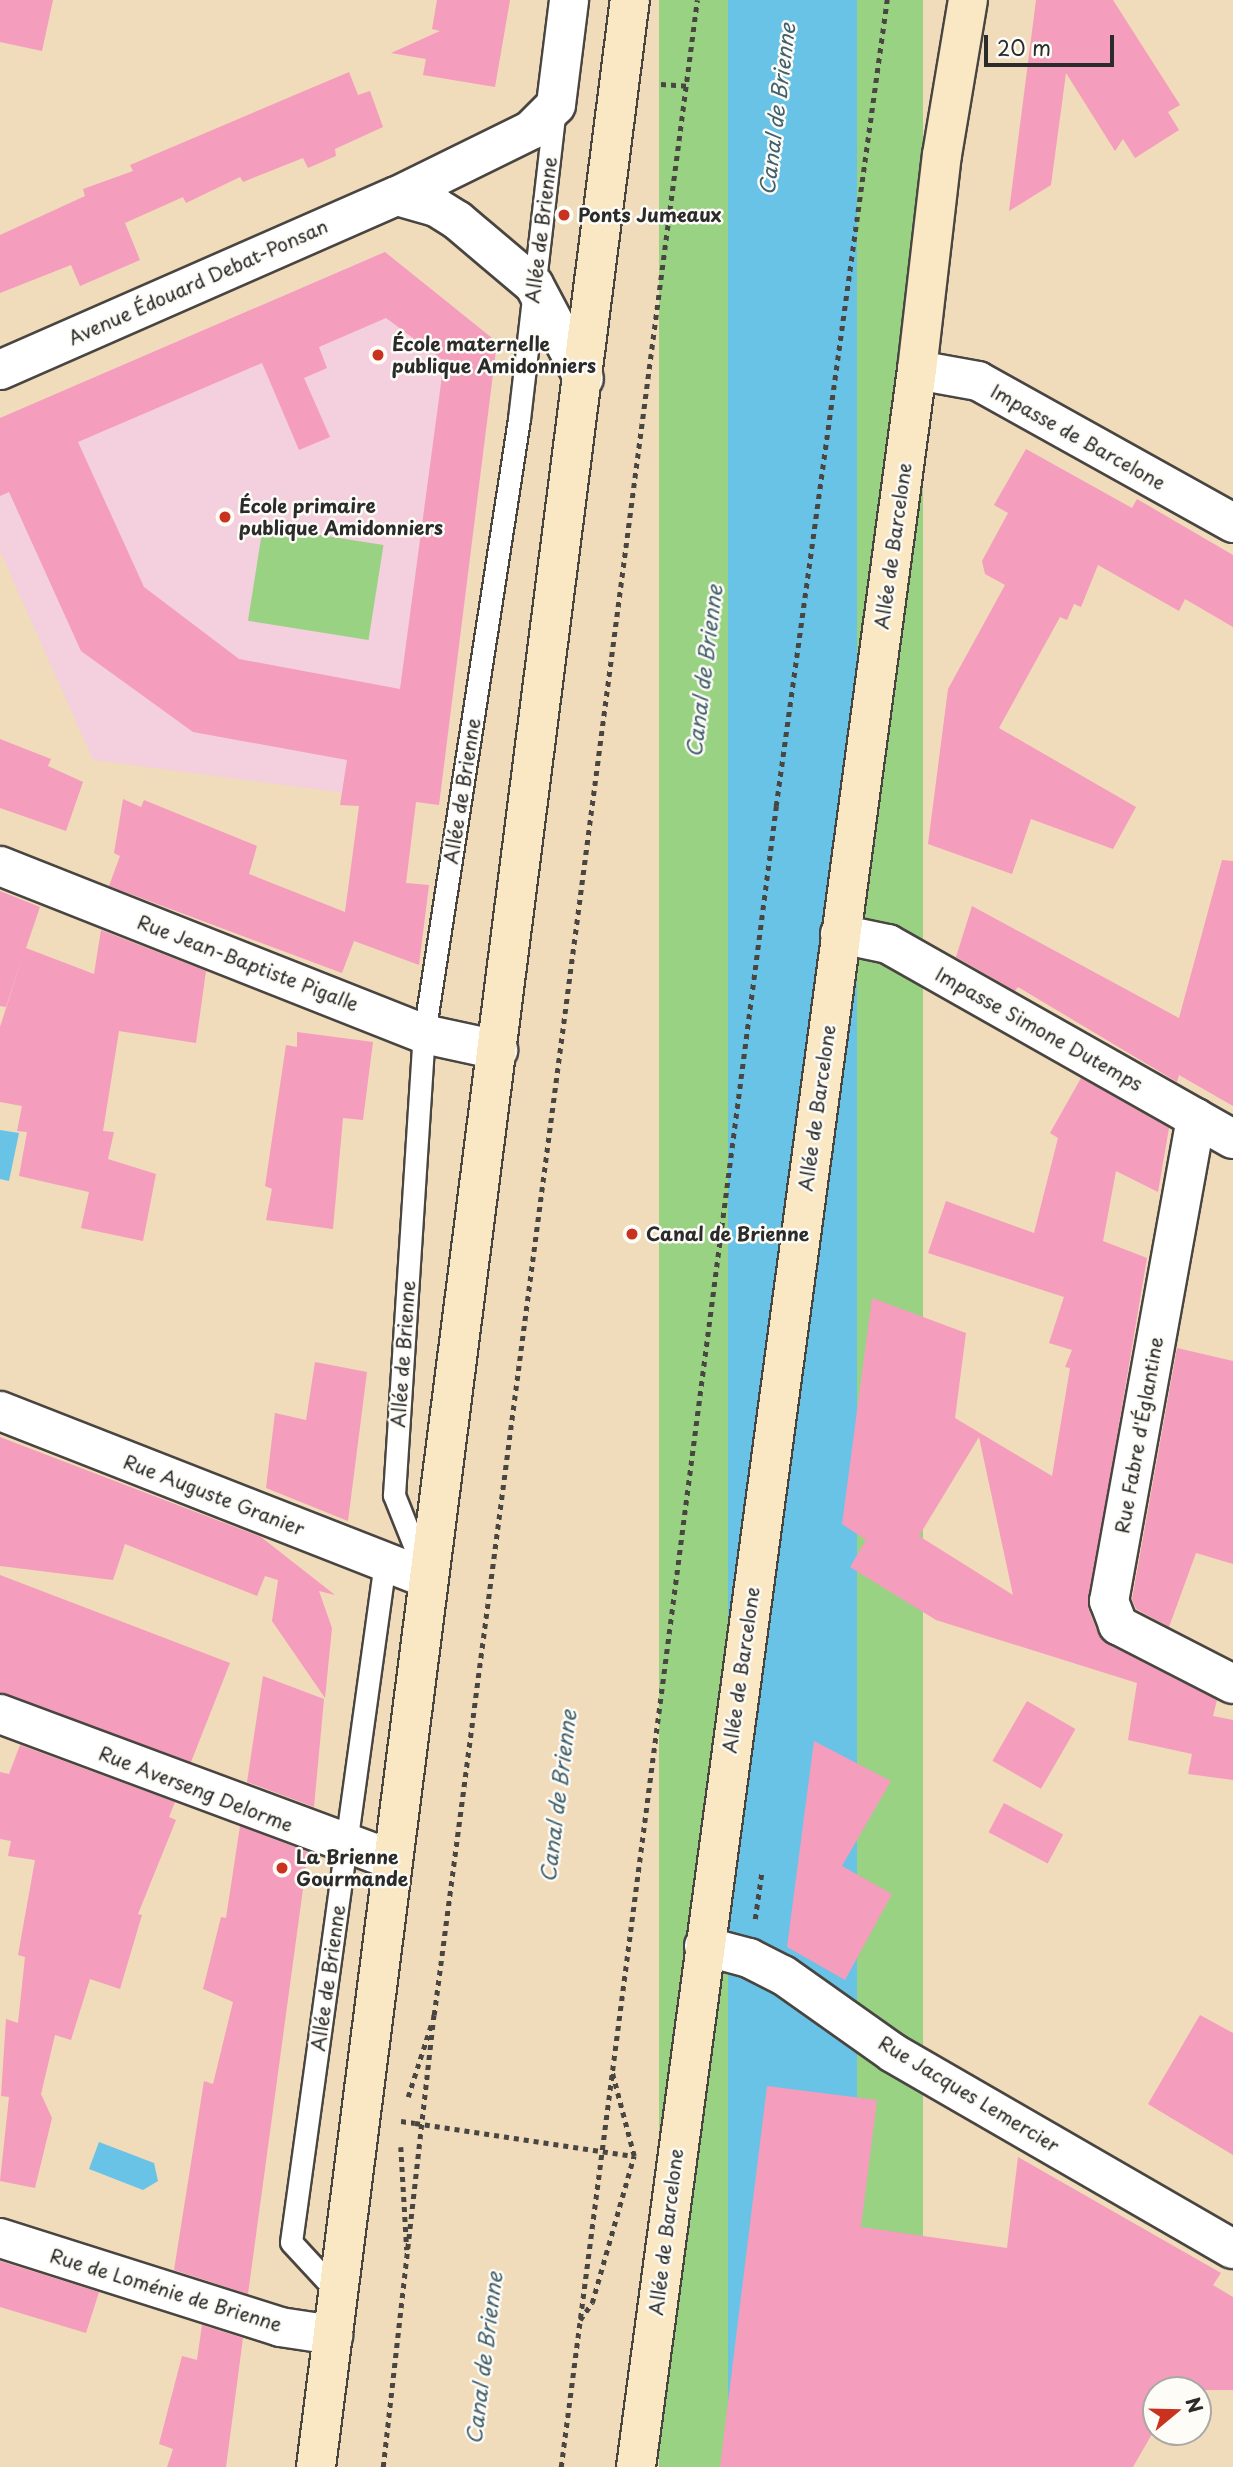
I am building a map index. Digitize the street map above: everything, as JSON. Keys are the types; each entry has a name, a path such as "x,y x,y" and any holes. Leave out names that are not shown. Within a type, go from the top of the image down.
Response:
{"main road":[{"name":"Allée de Barcelone","path":"636,2467 917,369 942,155 968,0"},
{"name":"Allée de Brienne","path":"316,2467 584,379 623,9"}],"street":[{"name":"Allée de Brienne","path":"556,105 569,0"},
{"name":"Avenue Édouard Debat-Ponsan","path":"0,370 397,196 531,130 556,105"},
{"path":"397,196 436,207 457,220 534,285 584,379"},
{"name":"Impasse de Barcelone","path":"917,369 978,381 1233,523"},
{"name":"Rue Jean-Baptiste Pigalle","path":"0,866 424,1034 498,1050"},
{"name":"Impasse Simone Dutemps","path":"840,934 888,944 1233,1139"},
{"name":"Rue Fabre d'Églantine","path":"1196,1118 1109,1601 1118,1625 1233,1684"},
{"name":"Rue Auguste Granier","path":"0,1411 428,1578"},
{"name":"Rue Averseng Delorme","path":"0,1714 346,1847 393,1860"},
{"name":"Rue Jacques Lemercier","path":"704,1946 749,1958 783,1975 893,2053 1233,2249"},
{"name":"Rue de Loménie de Brienne","path":"0,2238 279,2327 332,2335"}],"lane":[{"name":"Allée de Brienne","path":"428,1578 394,1495 424,1034 519,419 556,105"},
{"name":"Allée de Brienne","path":"338,2293 290,2242 385,1562"}],"path":[{"path":"383,2467 434,2015 698,0"},
{"path":"561,2467 611,2067 887,0"},
{"path":"407,2263 400,2121 434,2015"},
{"path":"579,2320 592,2303 634,2156 611,2067"},
{"path":"400,2121 634,2156"}],"shaded area":[{"name":"École primaire publique Amidonniers","path":"385,252 497,342 439,805 93,760 0,551 0,418"}],"green space":[{"path":"659,0 728,0 728,2467 659,2467"},
{"path":"856,0 923,0 923,2467 856,2467"},
{"path":"263,526 383,545 368,640 248,621"}],"water":[{"path":"728,0 857,0 857,2467 728,2467"},
{"path":"0,1130 19,1133 9,1181 0,1179"},
{"path":"99,2142 154,2163 158,2181 143,2190 89,2169"}],"building":[{"path":"0,0 53,0 42,51 0,42"},
{"path":"437,0 510,0 495,87 423,75 426,59 391,53 440,31 432,29"},
{"path":"1036,0 1113,0 1180,105 1168,112 1179,130 1135,158 1123,139 1115,151 1066,73 1051,185 1009,211"},
{"path":"349,72 358,95 370,91 383,127 335,149 336,156 308,168 303,158 243,182 240,177 186,203 183,197 125,223 140,260 80,286 71,265 0,293 0,235 85,196 83,189 133,171 130,165"},
{"path":"385,252 497,342 439,805 416,802 406,883 429,885 419,965 354,941 342,973 109,886 120,856 114,853 123,799 141,807 144,800 257,846 249,874 345,912 359,806 340,805 347,760 193,732 81,651 9,492 0,496 0,418","holes":["386,318 444,361 400,689 239,659 144,587 78,442 262,363 299,450 330,437 304,378 327,368 319,347"]},
{"path":"1026,449 1132,508 1137,499 1233,555 1233,627 1185,599 1179,611 1098,565 1081,607 1074,604 1067,620 1060,617 999,728 1136,807 1113,849 1031,819 1012,874 928,844 948,689 1005,585 985,574 982,561 1008,513 994,505"},
{"path":"0,739 51,759 48,766 83,782 66,831 0,808"},
{"path":"1222,860 1233,861 1233,1106 1179,1075 1177,1082 1018,987 1015,991 956,957 972,906 1179,1018"},
{"path":"0,891 40,907 26,948 94,974 101,930 206,971 196,1043 119,1031 103,1131 114,1132 108,1159 156,1174 143,1241 81,1228 89,1192 19,1176 27,1132 17,1131 22,1106 0,1102 0,1027 25,949 6,1007 0,1006"},
{"path":"297,1032 373,1042 363,1120 343,1118 333,1229 266,1220 272,1189 265,1186 286,1045 297,1047"},
{"path":"1081,1078 1169,1128 1158,1192 1116,1171 1103,1241 1147,1258 1088,1608 1098,1633 1108,1644 1217,1700 1213,1716 1233,1720 1233,1780 1188,1774 1192,1754 1128,1740 1137,1683 936,1620 850,1567 866,1540 842,1524 872,1298 966,1333 955,1418 1052,1476 1070,1368 1065,1367 1072,1350 1049,1343 1064,1297 928,1253 946,1201 1034,1233 1058,1138 1050,1133","holes":["979,1437 1013,1595 919,1536"]},
{"path":"1177,1348 1233,1361 1233,1564 1196,1553 1169,1627 1136,1609 1132,1599"},
{"path":"315,1362 367,1372 348,1521 266,1488 275,1413 306,1420"},
{"path":"0,1437 261,1537 335,1595 319,1591 332,1628 325,1698 272,1621 278,1580 265,1576 257,1596 125,1544 113,1580 0,1566"},
{"path":"0,1575 230,1663 191,1762 0,1693"},
{"path":"263,1676 324,1699 314,1807 247,1782"},
{"path":"1027,1701 1075,1729 1041,1789 992,1761"},
{"path":"814,1741 891,1781 842,1866 892,1894 845,1980 787,1947"},
{"path":"20,1745 175,1802 169,1817 176,1820 138,1914 142,1915 120,1989 90,1979 71,2040 55,2035 41,2094 52,2118 35,2188 0,2181 9,2097 1,2096 6,2019 18,2023 25,1957 18,1955 35,1860 8,1856 11,1841 0,1839 0,1772 9,1774"},
{"path":"1004,1803 1063,1834 1048,1864 989,1832"},
{"path":"240,1826 308,1852 248,2294 174,2270 204,2081 213,2084 233,2002 203,1989 221,1917 226,1918"},
{"path":"1200,2015 1233,2033 1233,2155 1148,2104"},
{"path":"767,2086 877,2100 861,2227 1007,2248 1018,2157 1221,2273 1213,2285 1233,2297 1233,2390 1212,2390 1212,2376 1142,2376 1142,2446 1145,2446 1133,2467 720,2467"},
{"path":"0,2261 99,2292 86,2333 0,2307"},
{"path":"202,2325 243,2338 226,2467 167,2467 173,2449 159,2444 182,2356 197,2360"}],"place":[{"name":"Ponts Jumeaux","path":"564,215"},
{"name":"École maternelle publique Amidonniers","path":"378,355"},
{"name":"École primaire publique Amidonniers","path":"225,517"},
{"name":"Canal de Brienne","path":"632,1234"},
{"name":"La Brienne Gourmande","path":"282,1868"}]}
